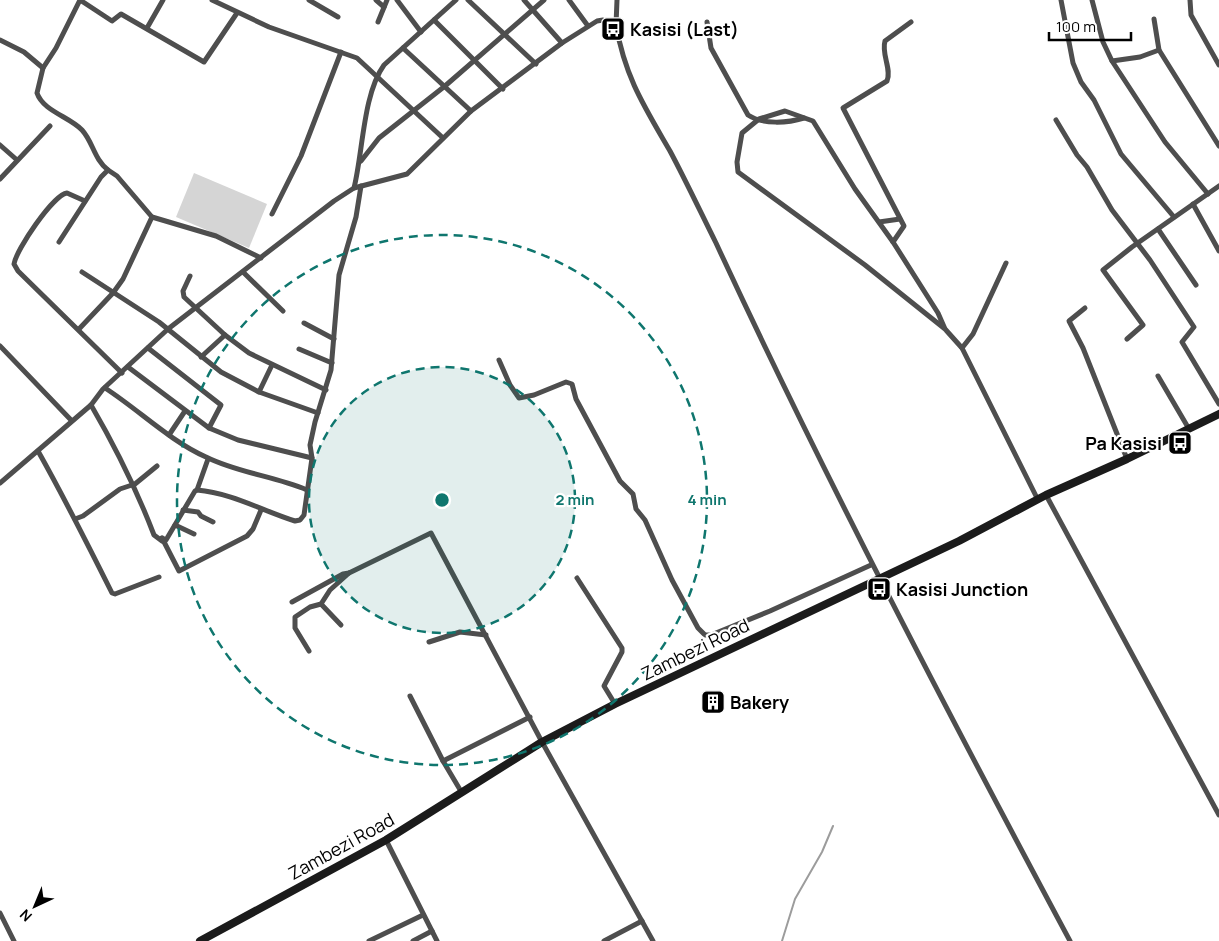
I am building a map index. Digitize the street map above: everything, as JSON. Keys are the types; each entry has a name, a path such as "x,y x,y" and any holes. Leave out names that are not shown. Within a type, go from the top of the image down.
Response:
{"main road":[{"name":"Zambezi Road","path":"200,941 386,840 542,742 615,704 879,578 959,542 1046,495 1128,459 1219,414"}],"street":[{"path":"237,13 205,62 121,14 112,21 80,0 56,48 43,68 37,93 39,98 82,130 98,160 117,176 152,217 216,236 261,258"},
{"path":"147,28 163,0"},
{"path":"212,0 282,33 361,60 443,138"},
{"path":"308,0 338,17"},
{"path":"376,0 384,7"},
{"path":"378,22 387,0"},
{"path":"397,0 421,32"},
{"path":"468,0 536,64"},
{"path":"524,0 562,43"},
{"path":"360,161 374,143 476,60 544,0"},
{"path":"570,0 588,26"},
{"path":"617,0 616,24 621,53 633,86 670,152 704,219 871,564 931,683 1070,941"},
{"path":"1061,0 1073,63 1081,82 1094,100 1121,154 1174,217"},
{"path":"1092,0 1103,42 1112,61 1165,142 1208,194"},
{"path":"1190,0 1195,22 1219,65"},
{"path":"354,188 369,104 377,75 384,65 434,20 451,1"},
{"path":"1154,19 1159,50 1219,146"},
{"path":"434,20 503,89"},
{"path":"0,483 71,420 91,405 105,388 168,329 354,188 407,174 471,111 503,89 562,43 600,20 616,24"},
{"path":"707,22 711,48 733,91 748,115 758,119 781,122 805,118"},
{"path":"893,242 904,226 843,108 887,81 889,76 883,46 885,41 912,22"},
{"path":"0,40 24,52 43,68"},
{"path":"403,48 471,111"},
{"path":"1112,61 1140,57 1159,50"},
{"path":"272,214 301,156 341,52"},
{"path":"945,329 938,313 893,242 855,189 813,122 785,111 758,119 742,133 737,162 738,172 824,234 945,329 962,348 1038,500"},
{"path":"1056,120 1112,210 1138,244 1194,327 1182,342 1219,404"},
{"path":"0,179 50,126"},
{"path":"0,145 17,160"},
{"path":"59,242 85,201 108,170"},
{"path":"198,490 253,504 261,510 296,521 300,520 304,514 312,458 310,446 332,363 339,275 356,217 361,186"},
{"path":"1127,339 1143,325 1103,270 1219,186"},
{"path":"85,201 67,192 60,195 44,213 15,260 18,271 122,373"},
{"path":"1193,204 1219,251"},
{"path":"79,329 113,293 131,263 152,217"},
{"path":"879,222 900,219"},
{"path":"1158,229 1196,285"},
{"path":"962,348 973,334 1006,263"},
{"path":"82,272 168,329 221,372 259,392 318,413"},
{"path":"243,272 283,311"},
{"path":"190,276 183,294 186,300 225,335 249,353 326,390"},
{"path":"1085,308 1069,321 1083,348 1128,459"},
{"path":"304,323 334,339"},
{"path":"201,357 225,335"},
{"path":"0,346 71,420"},
{"path":"148,348 221,405 209,428"},
{"path":"299,350 332,363"},
{"path":"500,360 510,385 519,398 534,395 566,382 572,384 576,399 620,480 633,494 636,510 645,520 672,580 698,628 705,635 711,635 761,615 871,564"},
{"path":"259,392 272,365"},
{"path":"128,367 209,428 238,440 312,458"},
{"path":"1158,376 1188,429"},
{"path":"105,388 145,415 169,435 208,459 290,483 307,490"},
{"path":"91,405 135,484 154,535 158,540 162,541 162,538 166,540 195,490 198,490 208,459"},
{"path":"169,435 185,411"},
{"path":"38,451 75,518 93,559 112,593 115,594 159,577"},
{"path":"75,518 83,516 120,489 135,484 157,466"},
{"path":"1046,495 1219,815"},
{"path":"183,510 198,512 201,516 213,522"},
{"path":"162,538 179,571 247,536 253,529 261,510"},
{"path":"175,525 194,534"},
{"path":"309,651 298,636 294,621 299,613 310,606 321,604 330,590 349,573 431,533 542,742 653,941"},
{"path":"292,602 343,574 349,573"},
{"path":"577,578 622,648 622,652 604,686 615,704"},
{"path":"321,604 341,625"},
{"path":"429,642 460,632 486,635"},
{"path":"410,696 443,761 462,793"},
{"path":"443,761 530,717"},
{"path":"386,840 437,941"},
{"path":"0,913 14,941"},
{"path":"370,941 423,915"},
{"path":"604,941 642,921"},
{"path":"413,941 432,931"}],"shaded area":[{"path":"194,173 267,204 249,248 176,217"}],"waterway":[{"path":"782,941 795,899 822,852 833,826"}],"place":[{"name":"Kasisi (Last)","path":"613,29"},
{"name":"Pa Kasisi","path":"1180,443"},
{"name":"Kasisi Junction","path":"879,589"},
{"name":"Bakery","path":"713,702"}]}
